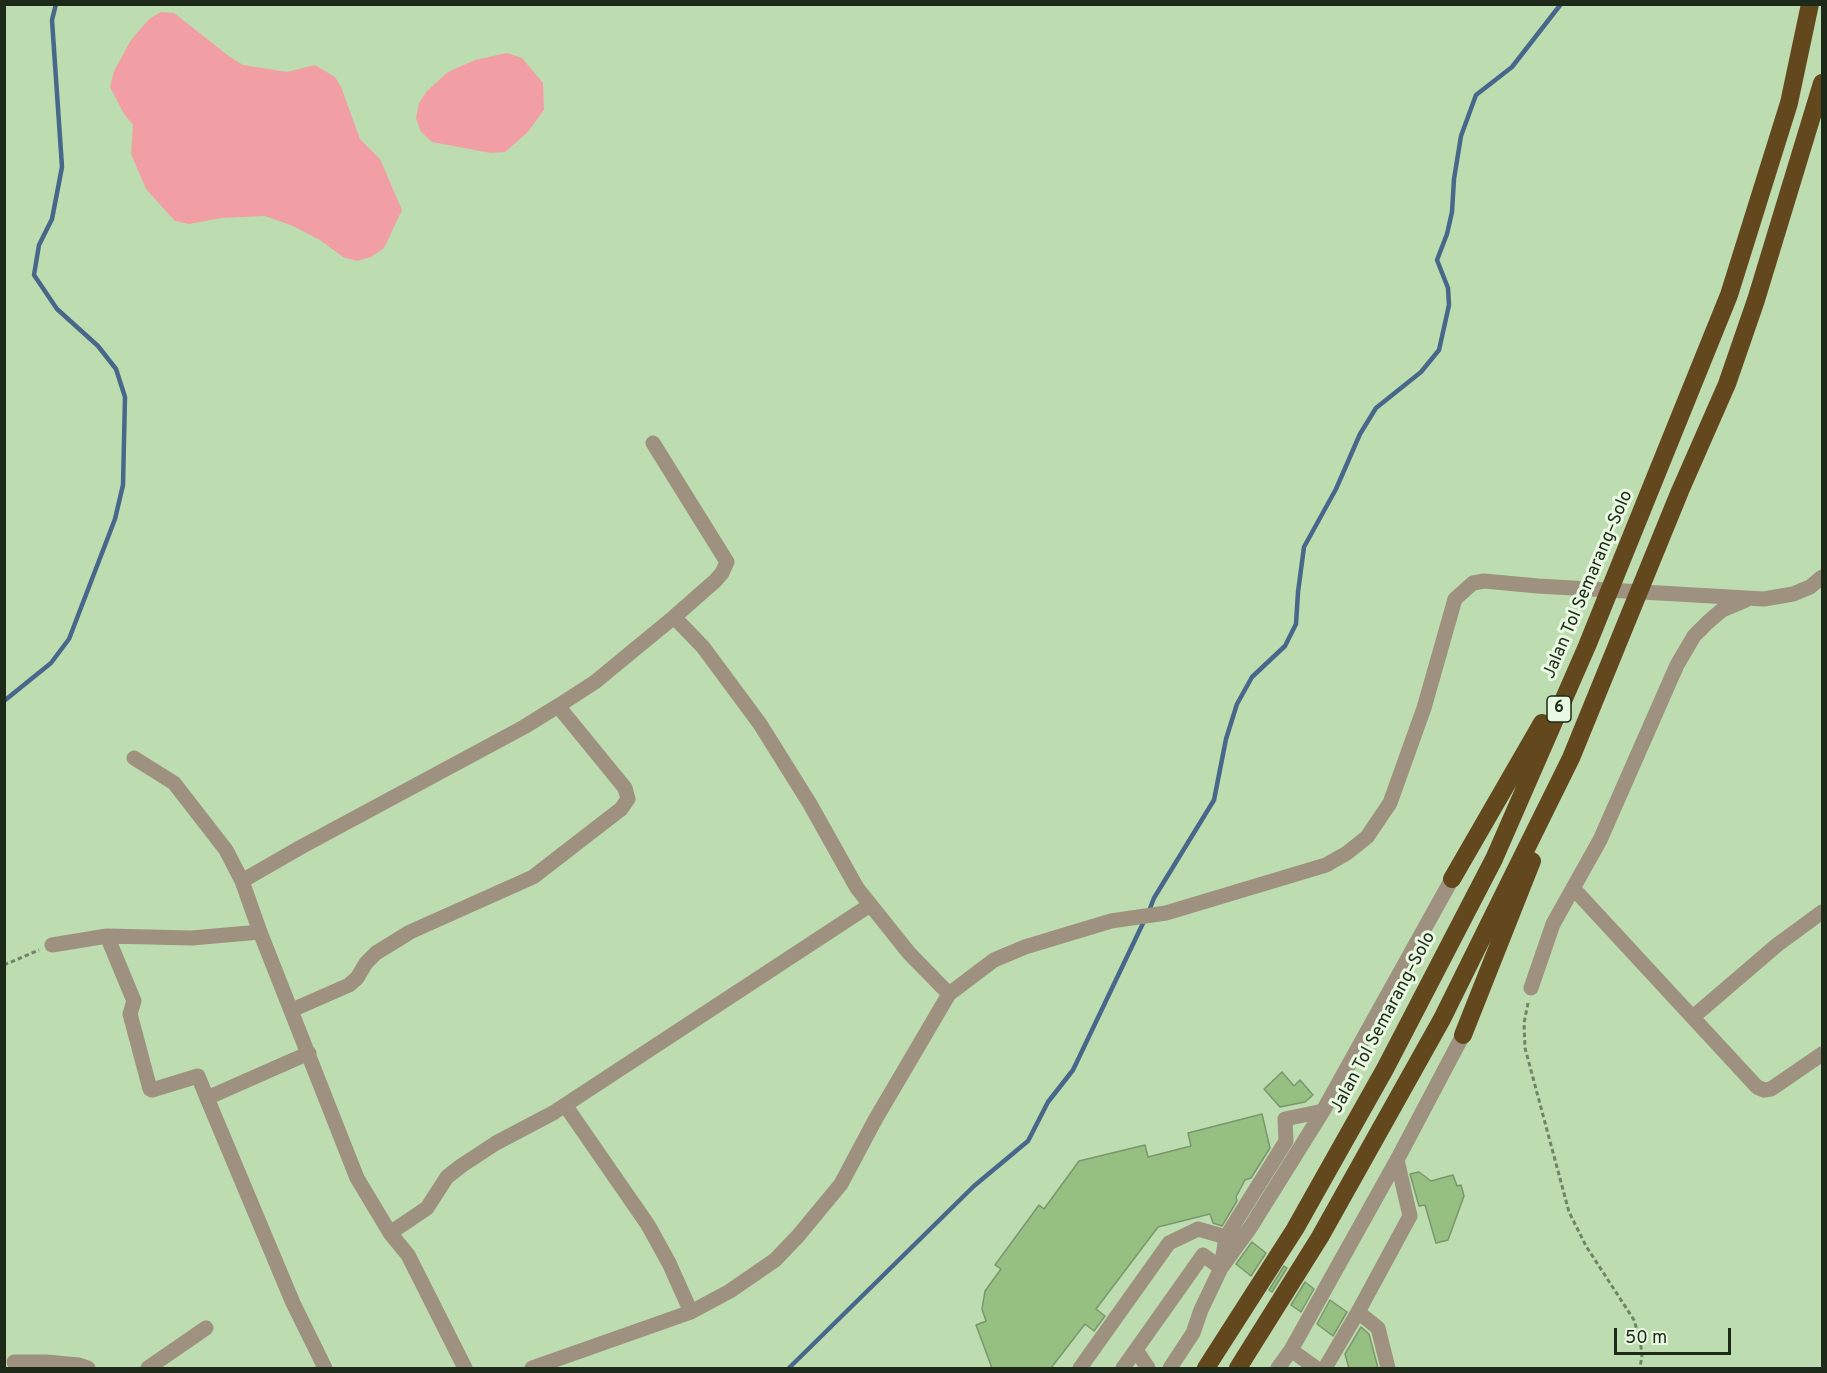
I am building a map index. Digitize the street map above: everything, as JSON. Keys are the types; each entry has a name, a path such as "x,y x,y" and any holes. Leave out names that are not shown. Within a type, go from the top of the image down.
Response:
{"highway":[{"name":"Jalan Tol Semarang–Solo","path":"1206,1368 1295,1229 1391,1059 1494,859 1587,646 1729,295 1789,103 1810,4"},
{"name":"6","path":"1238,1368 1320,1237 1442,1019 1570,758 1680,491 1727,384 1756,300 1822,83"},
{"path":"1452,879 1587,646"},
{"path":"1463,1035 1570,758"}],"street":[{"path":"242,881 524,727 558,706 595,682 715,581 727,562 653,443"},
{"path":"532,1368 691,1312 730,1291 775,1260 841,1184 874,1120 949,994 994,960 1025,947 1111,921 1166,913 1326,865 1347,854 1366,837 1390,803 1424,708 1455,599 1473,584 1484,581 1764,599 1793,594 1810,587 1822,577"},
{"path":"1531,987 1553,924 1600,840 1677,665 1694,636 1722,610 1751,597"},
{"path":"674,617 703,647 760,724 810,804 857,888 909,953 949,994"},
{"path":"292,1010 349,985 376,953 410,932 533,877 621,809 628,799 625,788 558,706"},
{"path":"134,758 174,783 226,850 242,881 357,1178 390,1233 408,1256 465,1368"},
{"path":"1170,1368 1193,1333 1221,1268 1250,1228 1323,1111 1452,879"},
{"path":"1573,888 1756,1087 1764,1090 1771,1089 1822,1054"},
{"path":"390,1233 427,1208 447,1178 461,1166 496,1143 565,1105 870,905"},
{"path":"1693,1017 1778,945 1822,912"},
{"path":"52,945 107,936 192,938 260,932"},
{"path":"107,936 134,1001 130,1014 150,1089 198,1076 293,1303 325,1368"},
{"path":"1278,1368 1292,1350 1398,1160 1463,1035"},
{"path":"207,1098 309,1053"},
{"path":"565,1105 648,1224 691,1312"},
{"path":"1221,1268 1226,1237 1286,1141 1285,1119 1323,1111"},
{"path":"1325,1368 1410,1216 1398,1160"},
{"path":"1080,1368 1169,1243 1198,1229 1226,1237"},
{"path":"1124,1368 1203,1255 1221,1268"},
{"path":"1358,1312 1378,1328 1388,1368"},
{"path":"148,1368 206,1328"},
{"path":"1136,1350 1148,1368"},
{"path":"1292,1350 1316,1368"},
{"path":"15,1362 46,1362 88,1368"}],"path":[{"path":"4,965 52,945"},
{"path":"1531,987 1524,1023 1526,1048 1569,1212 1586,1246 1634,1320 1642,1355 1640,1368"}],"shaded area":[{"path":"161,12 174,13 243,65 287,72 315,65 335,77 341,87 360,139 380,159 402,210 384,248 371,257 357,261 343,257 320,240 293,226 265,216 221,218 189,224 175,221 146,189 131,154 133,125 124,114 110,87 114,71 131,40 149,19"},
{"path":"507,53 522,58 543,83 544,110 527,133 505,152 491,153 432,142 421,132 416,118 419,103 427,91 448,72 475,60"}],"building":[{"path":"1282,1072 1294,1086 1300,1080 1313,1095 1305,1102 1280,1107 1264,1089"},
{"path":"1262,1114 1270,1148 1251,1178 1245,1180 1236,1197 1237,1201 1222,1226 1213,1223 1210,1214 1158,1227 1096,1309 1105,1316 1094,1331 1085,1324 1051,1368 992,1368 976,1325 986,1321 982,1309 985,1291 1001,1269 995,1265 1039,1205 1044,1209 1079,1161 1145,1145 1148,1157 1191,1146 1188,1133"},
{"path":"1419,1172 1431,1181 1453,1175 1457,1186 1461,1185 1464,1196 1448,1240 1436,1243 1425,1205 1419,1206 1410,1174"},
{"path":"1252,1242 1266,1253 1251,1276 1236,1264"},
{"path":"1284,1266 1287,1268 1272,1292 1269,1290"},
{"path":"1305,1282 1314,1289 1301,1312 1291,1305"},
{"path":"1330,1300 1347,1312 1333,1336 1317,1324"},
{"path":"1361,1327 1369,1334 1378,1368 1349,1368 1345,1354"}],"waterway":[{"path":"4,701 51,663 69,639 115,519 123,485 125,397 116,369 98,346 57,309 34,275 39,245 52,219 62,167 52,20 56,4"},
{"path":"1149,911 1154,898 1214,800 1226,739 1237,704 1252,677 1285,646 1296,624 1304,547 1336,489 1360,434 1376,408 1421,372 1439,350 1449,305 1448,288 1437,260 1452,212 1454,179 1461,136 1476,95 1512,67 1561,4"},
{"path":"789,1368 974,1186 1028,1141 1048,1102 1073,1070 1145,919"}]}
